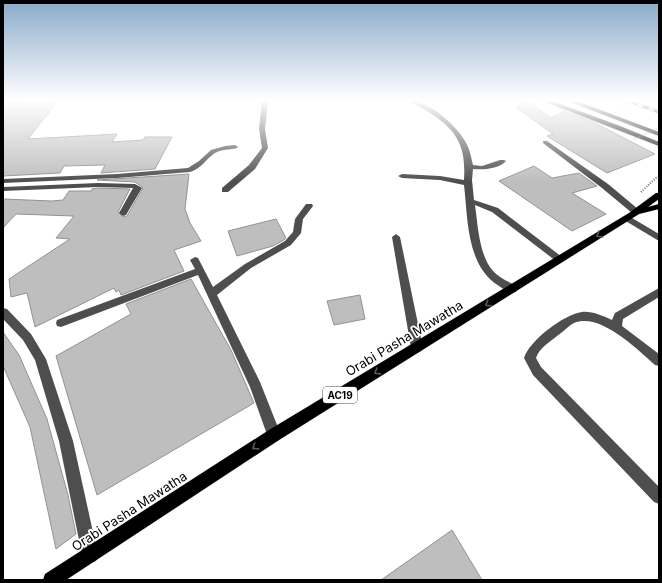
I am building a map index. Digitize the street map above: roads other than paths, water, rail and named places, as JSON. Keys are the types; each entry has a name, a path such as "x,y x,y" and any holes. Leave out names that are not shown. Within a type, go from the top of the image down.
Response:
{"main road":[{"path":"618,127 659,144"},
{"path":"641,127 659,134"},
{"path":"631,215 659,195"},
{"path":"631,215 659,206"},
{"name":"Orabi Pasha Mawatha","path":"51,580 274,435 631,215"}],"street":[{"path":"225,190 252,167 265,148 262,127"},
{"path":"452,127 464,142 470,167 467,172 470,200 482,264 489,274 512,289"},
{"path":"545,142 626,203 631,215 659,238"},
{"path":"3,181 117,176 190,170 197,167 212,151 221,147 235,147"},
{"path":"470,167 482,168 500,163 502,161"},
{"path":"402,176 440,178 468,183"},
{"path":"3,189 98,185 135,186 138,188 123,214"},
{"path":"470,200 495,210 559,259"},
{"path":"212,293 248,266 288,243 296,233 299,219 309,206"},
{"path":"396,237 417,348"},
{"path":"195,260 256,386 274,435"},
{"path":"61,323 199,271"},
{"path":"618,322 659,292"},
{"path":"3,312 27,337 40,359 66,441 90,556"},
{"path":"659,361 618,322 582,317 572,319 534,348 530,358 537,371 659,497"}]}
